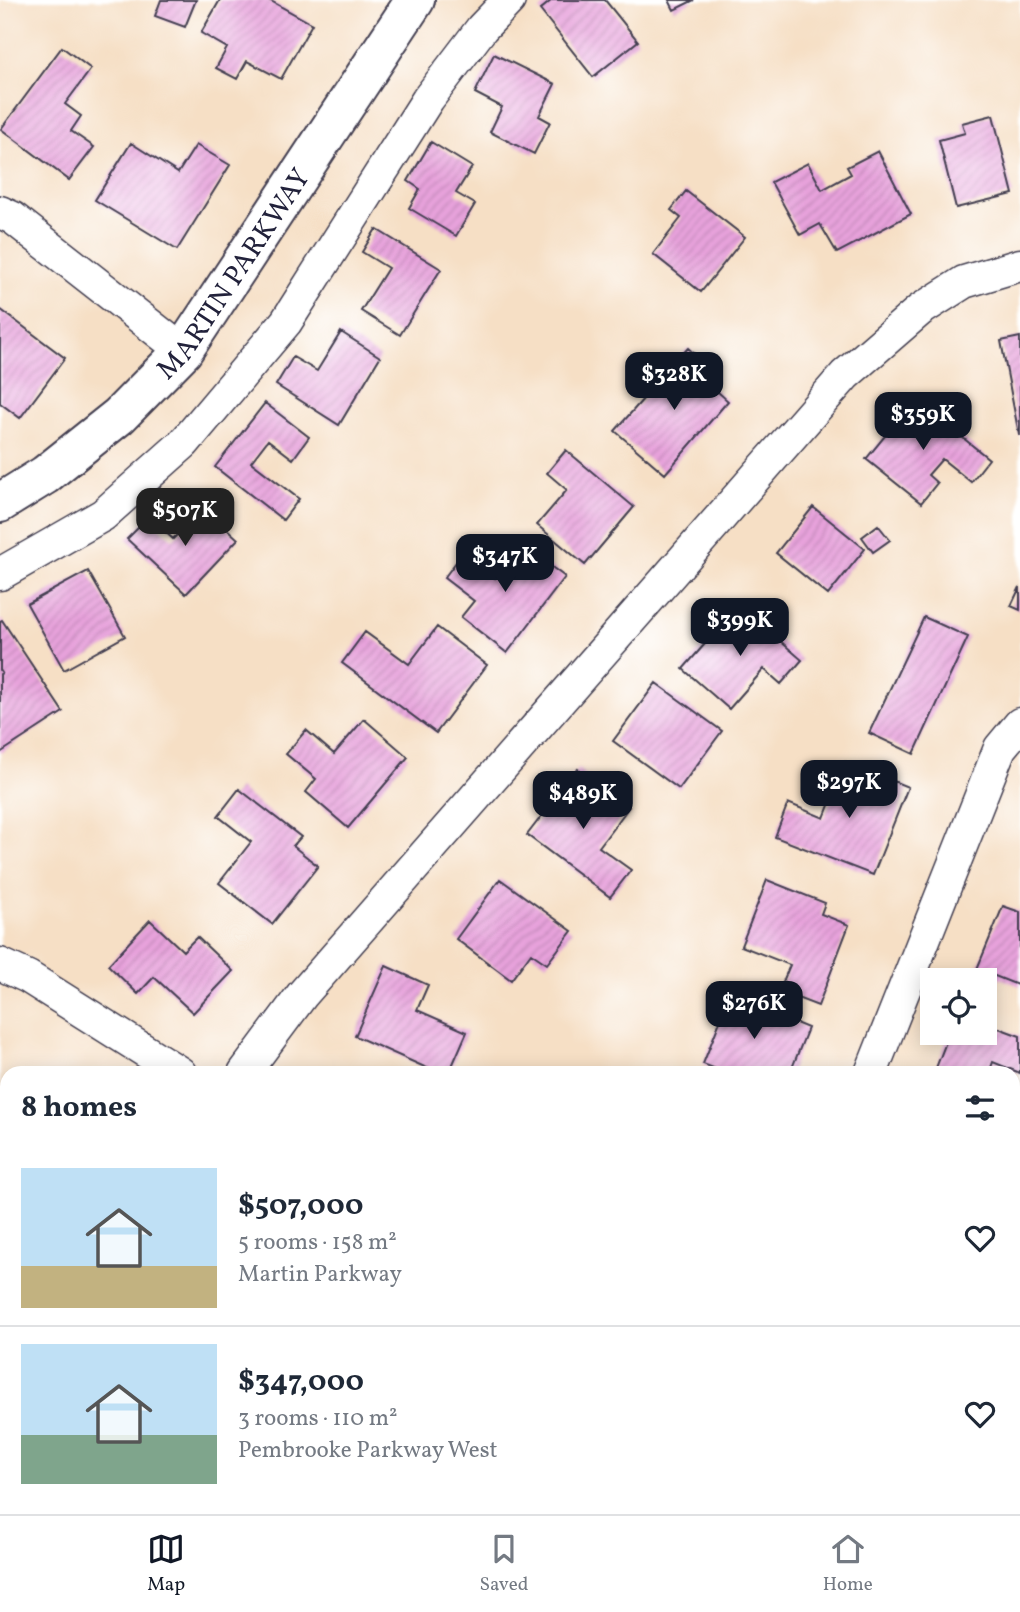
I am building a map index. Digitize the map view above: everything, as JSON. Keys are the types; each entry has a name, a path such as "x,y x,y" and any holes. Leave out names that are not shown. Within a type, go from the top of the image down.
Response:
{"street":[{"path":"0,575 103,515 184,443 286,322 428,99 482,28 509,0"},
{"name":"MARTIN PARKWAY","path":"0,503 45,475 119,416 183,351 265,229 407,2"},
{"path":"0,212 13,218 183,351"},
{"path":"249,1066 302,995 845,375 920,310 964,282 1006,269"},
{"path":"874,1066 1000,748 1020,724"},
{"path":"14,971 169,1066"}],"building":[{"path":"161,0 196,0 185,27 155,16"},
{"path":"220,0 269,0 312,24 281,79 247,61 237,79 216,68 227,48 201,33"},
{"path":"552,0 605,0 638,41 593,77 540,10"},
{"path":"669,0 694,0 674,10"},
{"path":"62,47 91,69 65,104 81,116 71,131 94,147 69,180 1,129"},
{"path":"494,54 555,84 539,116 550,122 534,154 490,132 502,107 475,93"},
{"path":"993,115 1013,194 956,208 939,140 965,133 962,123"},
{"path":"431,142 472,167 456,193 475,204 456,236 409,208 420,189 408,181"},
{"path":"131,143 178,173 196,145 230,165 177,250 95,200"},
{"path":"878,151 911,214 837,253 820,224 800,235 771,182 808,163 822,190 851,174 847,167"},
{"path":"686,191 745,237 701,292 653,254 681,218 671,210"},
{"path":"376,229 441,269 400,335 361,311 388,268 362,252"},
{"path":"0,309 65,358 20,418 0,403"},
{"path":"341,332 380,357 339,425 276,385 293,357 317,371"},
{"path":"1020,337 1020,435 1019,435 1001,341"},
{"path":"688,348 715,372 707,382 728,401 665,474 615,431"},
{"path":"915,399 989,459 971,482 942,459 928,475 937,483 921,503 866,459"},
{"path":"265,403 309,437 293,459 268,440 251,462 299,499 283,520 215,467"},
{"path":"566,450 634,507 585,565 537,525 567,490 547,473"},
{"path":"203,507 238,539 186,594 127,539 149,517 173,539"},
{"path":"813,507 865,549 828,595 776,553"},
{"path":"878,525 890,540 873,552 862,537"},
{"path":"521,544 565,577 507,653 461,617 474,601 444,578 463,553 495,578"},
{"path":"88,571 125,636 64,670 27,604"},
{"path":"1020,587 1020,610 1011,606"},
{"path":"739,605 802,660 781,684 764,669 729,709 683,669"},
{"path":"924,617 968,637 914,754 869,733"},
{"path":"2,620 63,712 0,753 0,621"},
{"path":"437,627 487,665 436,733 342,663 365,632 409,664"},
{"path":"656,683 722,731 679,789 613,741"},
{"path":"364,719 408,757 348,828 306,792 316,779 286,754 306,730 334,754"},
{"path":"846,762 908,787 873,875 775,837 788,803 824,818"},
{"path":"578,769 629,807 599,847 631,870 610,897 527,835"},
{"path":"239,789 301,837 293,846 318,866 272,924 219,883 251,842 218,816"},
{"path":"500,879 572,931 547,964 531,953 511,980 456,939"},
{"path":"767,880 825,903 821,914 849,925 818,1006 779,991 790,965 741,946"},
{"path":"1003,906 1020,912 1020,986 997,977 997,968 977,968"},
{"path":"150,920 183,951 197,937 233,971 193,1013 154,977 138,994 108,965"},
{"path":"386,966 428,985 417,1010 467,1032 452,1066 422,1066 355,1036"},
{"path":"730,996 808,1028 793,1066 703,1064"},
{"path":"997,1027 1020,1036 1020,1066 1003,1066 993,1062 992,1066 937,1066 945,1045 997,1045"}]}
